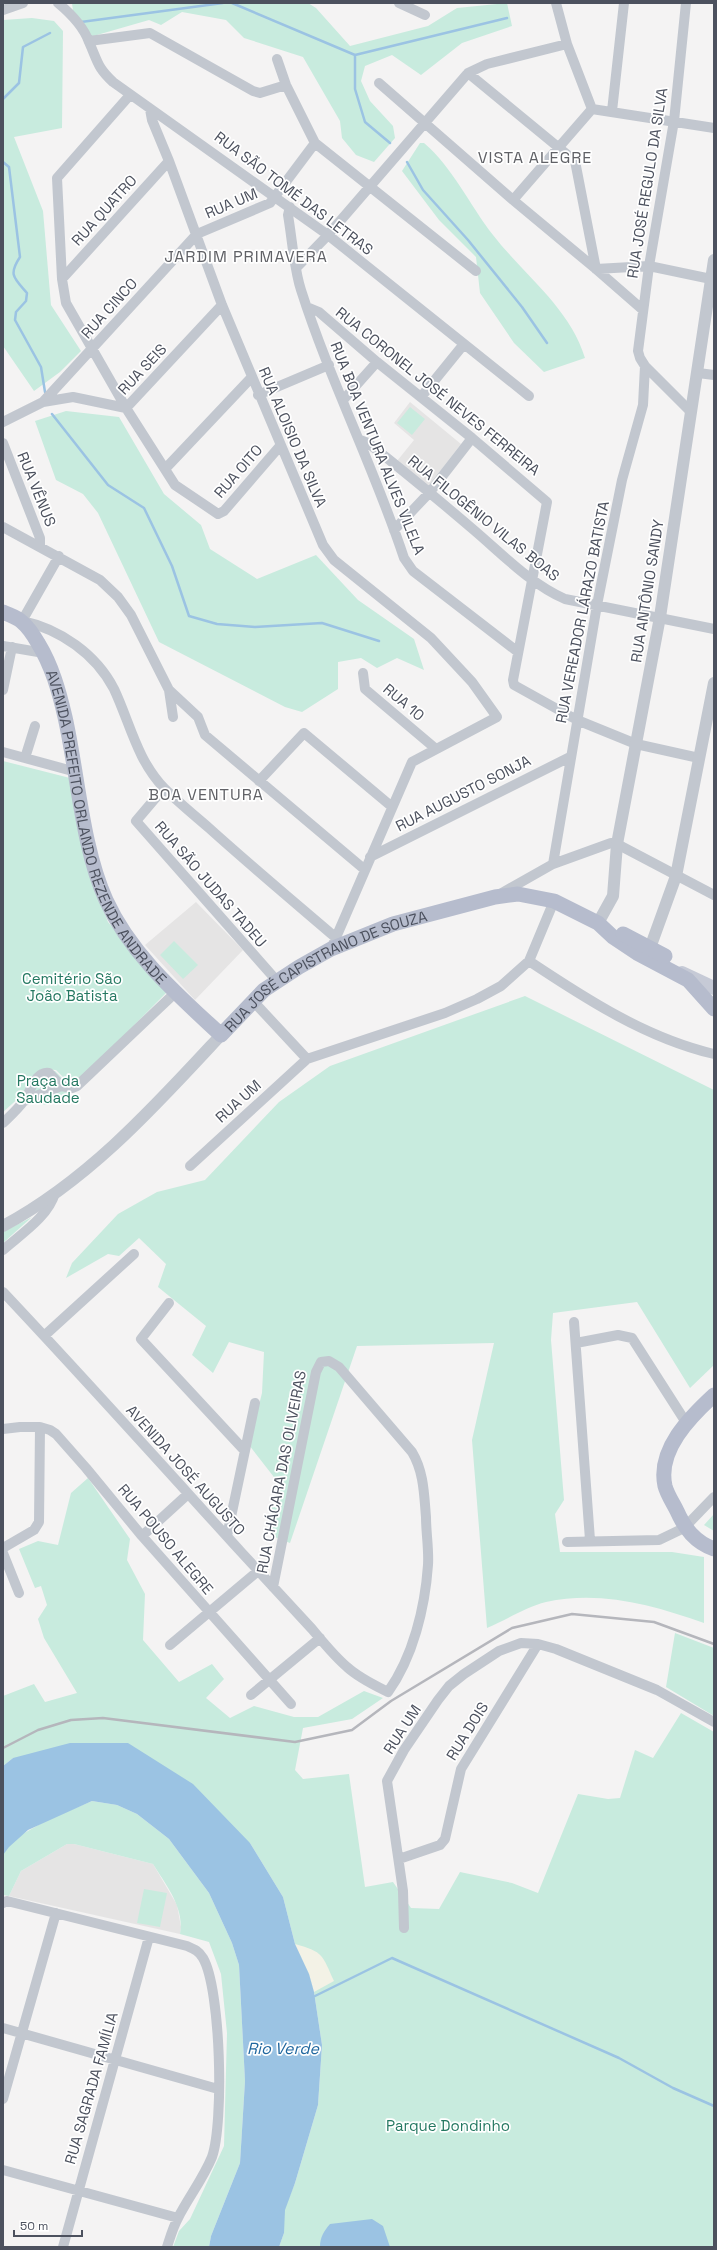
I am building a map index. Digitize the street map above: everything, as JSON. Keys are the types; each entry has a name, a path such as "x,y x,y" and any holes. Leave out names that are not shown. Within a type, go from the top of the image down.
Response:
{"main road":[{"path":"3,612 22,621"},
{"name":"AVENIDA PREFEITO ORLANDO REZENDE ANDRADE","path":"22,621 44,653 57,684 76,772 91,857 106,900 125,935 175,992 221,1035"},
{"name":"RUA JOSÉ CAPISTRANO DE SOUZA","path":"221,1035 253,1001 277,981 333,943 393,924 495,897 518,894 554,901 602,926 613,937 688,969 710,983 714,998"},
{"name":"RUA JOSÉ CAPISTRANO DE SOUZA","path":"644,951 658,962 710,983"},
{"path":"658,962 688,980 714,1009"},
{"path":"714,1395 686,1424 669,1449 664,1464 665,1486 684,1528 696,1539 714,1549"}],"street":[{"path":"3,10 23,3"},
{"name":"RUA SÃO TOMÉ DAS LETRAS","path":"58,3 66,10 89,41 97,64 103,73 130,95 328,235 528,396"},
{"path":"399,3 425,15"},
{"path":"556,3 567,44 592,110"},
{"path":"612,111 624,3"},
{"name":"RUA JOSÉ REGULO DA SILVA","path":"645,366 638,351 649,266 674,121 686,3"},
{"path":"89,41 150,34 253,91 260,92 286,85"},
{"path":"297,267 328,235 424,122 468,73 487,64 567,44"},
{"path":"277,59 286,85 315,143 368,187 476,271"},
{"path":"468,73 575,161 596,269"},
{"path":"379,83 512,200 643,310"},
{"path":"130,95 57,178 62,279 66,303 126,408 164,469 251,378"},
{"name":"RUA ALOISIO DA SILVA","path":"150,109 152,120 169,161 222,305 258,395 323,545 334,560 431,638 472,682 496,717 436,749"},
{"path":"592,110 612,111 714,128"},
{"path":"512,200 560,148 592,110"},
{"path":"275,197 315,143"},
{"name":"RUA QUATRO","path":"62,279 169,161"},
{"name":"RUA UM","path":"196,234 263,206 275,197"},
{"name":"RUA BOA VENTURA ALVES VILELA","path":"290,207 288,215 300,288 329,365 360,440 404,558 410,568 518,652"},
{"name":"RUA CINCO","path":"43,402 93,349 196,234"},
{"name":"RUA ANTÔNIO SANDY","path":"602,926 613,896 617,844 660,617 714,260"},
{"path":"596,269 649,266 711,278"},
{"name":"RUA SEIS","path":"43,402 73,398 126,408 222,305"},
{"name":"RUA CORONEL JOSÉ NEVES FERREIRA","path":"307,307 319,312 377,362 472,438 547,502 531,579"},
{"path":"421,397 464,344"},
{"path":"344,399 377,362"},
{"path":"258,395 329,365"},
{"path":"645,366 691,412"},
{"name":"RUA VEREADOR LÁRAZO BATISTA","path":"553,864 597,605 622,480 643,405 645,366"},
{"path":"698,373 714,375"},
{"path":"3,422 43,402"},
{"path":"394,530 430,492 472,438"},
{"name":"RUA FILOGÊNIO VILAS BOAS","path":"360,440 368,443 430,492 531,579 565,599 714,629"},
{"name":"RUA VÊNUS","path":"3,443 40,538 40,546"},
{"name":"RUA OITO","path":"164,469 175,485 218,514 224,511 280,446"},
{"path":"3,527 59,556 100,580 118,597 131,615 169,690 173,717"},
{"path":"59,556 22,621 38,625 70,641 90,656 104,672 114,690 147,769 164,788 333,943 391,806 412,762 436,749"},
{"path":"531,579 518,652 514,685 577,720 636,744 699,758"},
{"path":"3,690 8,647 44,653"},
{"name":"RUA 10","path":"363,673 366,689 436,749"},
{"path":"644,951 676,876 714,683"},
{"path":"169,690 198,717 206,735 364,869"},
{"path":"25,758 35,726"},
{"path":"259,781 304,733 391,806"},
{"path":"3,752 76,772"},
{"name":"RUA AUGUSTO SONJA","path":"370,857 570,757"},
{"name":"RUA SÃO JUDAS TADEU","path":"164,788 136,821 277,981"},
{"path":"495,897 553,864 611,843 617,844 714,895"},
{"path":"253,1001 307,1059 464,1005 501,986 529,961 554,901"},
{"path":"529,961 583,997 636,1026 714,1054"},
{"path":"24,1101 61,1086 72,1088 77,1086 175,992"},
{"name":"RUA JOSÉ CAPISTRANO DE SOUZA","path":"3,1250 55,1193 104,1155 221,1035"},
{"name":"RUA UM","path":"190,1166 307,1059"},
{"path":"3,1123 24,1101 35,1081 46,1072 53,1075 61,1086"},
{"name":"RUA JOSÉ CAPISTRANO DE SOUZA","path":"3,1226 38,1212"},
{"path":"44,1336 134,1254"},
{"name":"AVENIDA JOSÉ AUGUSTO","path":"3,1292 347,1667 361,1678 388,1692"},
{"path":"169,1303 142,1339 245,1451"},
{"path":"574,1322 590,1540"},
{"path":"576,1343 618,1335 632,1338 686,1424"},
{"name":"RUA CHÁCARA DAS OLIVEIRAS","path":"273,1587 316,1372 321,1362 329,1361 339,1367 412,1452 418,1463 422,1477 428,1564 425,1593 412,1643 398,1679 388,1692"},
{"path":"226,1536 255,1403"},
{"path":"3,1548 34,1530 39,1522 40,1427"},
{"name":"RUA POUSO ALEGRE","path":"3,1429 40,1427 50,1430 56,1434 142,1536 290,1704"},
{"path":"142,1536 188,1494"},
{"path":"567,1542 590,1540 659,1540 684,1528 714,1497"},
{"path":"3,1553 19,1593"},
{"path":"170,1645 258,1571"},
{"path":"251,1695 320,1638"},
{"name":"RUA UM","path":"404,1928 404,1891 387,1781 404,1750 438,1700 449,1686 464,1674 500,1651 521,1643 538,1644 556,1648 657,1690 714,1722"},
{"name":"RUA DOIS","path":"399,1859 440,1845 445,1839 461,1769 538,1644"},
{"path":"3,1903 7,1901 187,1946 197,1950 203,1958 211,1977 216,2000 218,2089 217,2131 212,2157 195,2192 178,2218 167,2247"},
{"path":"3,2099 56,1913"},
{"name":"RUA SAGRADA FAMÍLIA","path":"63,2247 149,1937"},
{"path":"3,2028 218,2089"},
{"path":"3,2170 78,2192 178,2218"}],"shaded area":[{"path":"410,402 461,444 428,487 397,461 414,440 394,423"},
{"path":"196,902 243,950 195,1000 145,945"},
{"path":"67,1844 74,1844 153,1864 177,1905 181,1927 180,1934 9,1896 21,1871"}],"green space":[{"path":"72,3 308,3 316,8 350,46 428,26 457,8 507,3 512,26 462,43 421,75 392,55 365,66 361,81 370,101 393,126 395,138 374,162 356,155 342,138 340,121 303,57 244,38 226,20 182,12 161,25 149,20 90,37 73,11"},
{"path":"32,18 54,21 63,31 62,128 14,137 43,211 51,305 81,351 60,372 34,391 3,346 3,20"},
{"path":"420,143 424,143 444,164 493,235 545,293 569,323 585,358 544,372 514,343 480,293 476,257 439,220 402,171"},
{"path":"410,407 425,419 412,435 397,423"},
{"path":"66,411 119,417 164,494 201,525 210,549 257,579 316,555 358,600 414,639 424,670 397,658 377,668 361,658 338,662 338,689 302,712 285,707 159,642 98,513 83,494 56,480 35,421"},
{"name":"Cemitério São João Batista","path":"3,761 70,778 92,881 108,922 167,992 73,1087 56,1070 41,1069 21,1096 3,1112"},
{"path":"174,941 198,965 183,979 160,955"},
{"path":"525,996 714,1090 714,1365 690,1388 637,1302 553,1313 551,1340 564,1500 555,1514 560,1552 672,1552 704,1557 704,1623 646,1605 626,1601 586,1598 566,1599 539,1604 487,1628 472,1440 494,1343 357,1346 290,1543 267,1534 277,1481 249,1445 262,1393 264,1352 229,1342 213,1373 192,1355 206,1326 158,1287 166,1264 139,1238 119,1256 108,1254 66,1278 72,1263 118,1214 157,1192 205,1180 279,1102 330,1066"},
{"name":"Praça da Saudade","path":"41,1070 55,1071 71,1087 71,1093 57,1101 46,1104 36,1103 22,1096"},
{"path":"32,1217 3,1243 3,1232"},
{"name":"Parque Dondinho","path":"88,1478 130,1539 127,1560 145,1594 143,1640 179,1682 212,1664 224,1679 206,1698 230,1718 254,1706 294,1717 318,1717 364,1691 383,1698 352,1719 303,1728 295,1770 303,1779 349,1774 365,1887 393,1882 411,1908 439,1909 460,1872 512,1883 538,1893 578,1794 608,1799 620,1798 635,1750 653,1758 681,1713 714,1732 714,2247 279,2247 284,2233 284,2210 295,2183 318,2105 322,2045 314,1992 309,1974 295,1944 283,1897 250,1843 13,1758 3,1766 3,1696 34,1684 45,1702 77,1693 44,1638 38,1619 47,1605 41,1586 35,1588 19,1549 38,1541 58,1545 71,1493"},
{"path":"714,1514 714,1531 704,1525"},
{"path":"675,1633 714,1648 714,1716 666,1687"},
{"path":"92,1801 117,1805 137,1814 169,1839 209,1893 232,1943 239,1965 245,2081 240,2163 211,2236 209,2247 173,2247 179,2231 190,2219 224,2146 227,2033 221,1974 209,1942 180,1934 181,1924 177,1906 169,1889 153,1864 74,1844 67,1844 21,1871 9,1896 3,1895 2,1858 8,1846 29,1830"},
{"path":"144,1889 167,1893 160,1927 137,1923"}],"sand":[{"path":"295,1944 317,1952 327,1965 334,1981 314,1992 309,1974"}],"water":[{"name":"Rio Verde","path":"70,1743 128,1743 193,1784 250,1843 283,1897 295,1944 309,1974 314,1992 322,2045 318,2105 295,2183 285,2210 284,2233 279,2247 209,2247 211,2236 240,2163 245,2081 239,1965 232,1943 209,1893 169,1839 137,1814 117,1805 92,1801 28,1830 9,1847 3,1855 3,1766 13,1758"},
{"path":"372,2219 383,2226 390,2247 320,2247 323,2234 330,2224"}],"waterway":[{"path":"81,22 223,3"},
{"path":"232,3 355,55"},
{"path":"355,55 507,18"},
{"path":"3,99 19,83 23,47 50,33"},
{"path":"355,55 355,89 365,122 390,143"},
{"path":"3,162 9,167 20,257 14,268 14,276 27,293 26,301 16,312 15,320 41,367 45,392"},
{"path":"407,162 423,190 468,240 522,307 547,343"},
{"path":"52,414 108,485 144,508 172,566 189,616 217,624 255,627 322,623 379,641"},
{"path":"313,1997 392,1958 619,2058 673,2088 714,2106"}],"railway":[{"path":"3,1748 38,1730 71,1720 103,1718 295,1742 352,1730 391,1701 512,1628 572,1614 654,1622 714,1644"}],"district":[{"name":"VISTA ALEGRE","path":"535,157"},
{"name":"JARDIM PRIMAVERA","path":"246,256"},
{"name":"BOA VENTURA","path":"206,794"}]}
